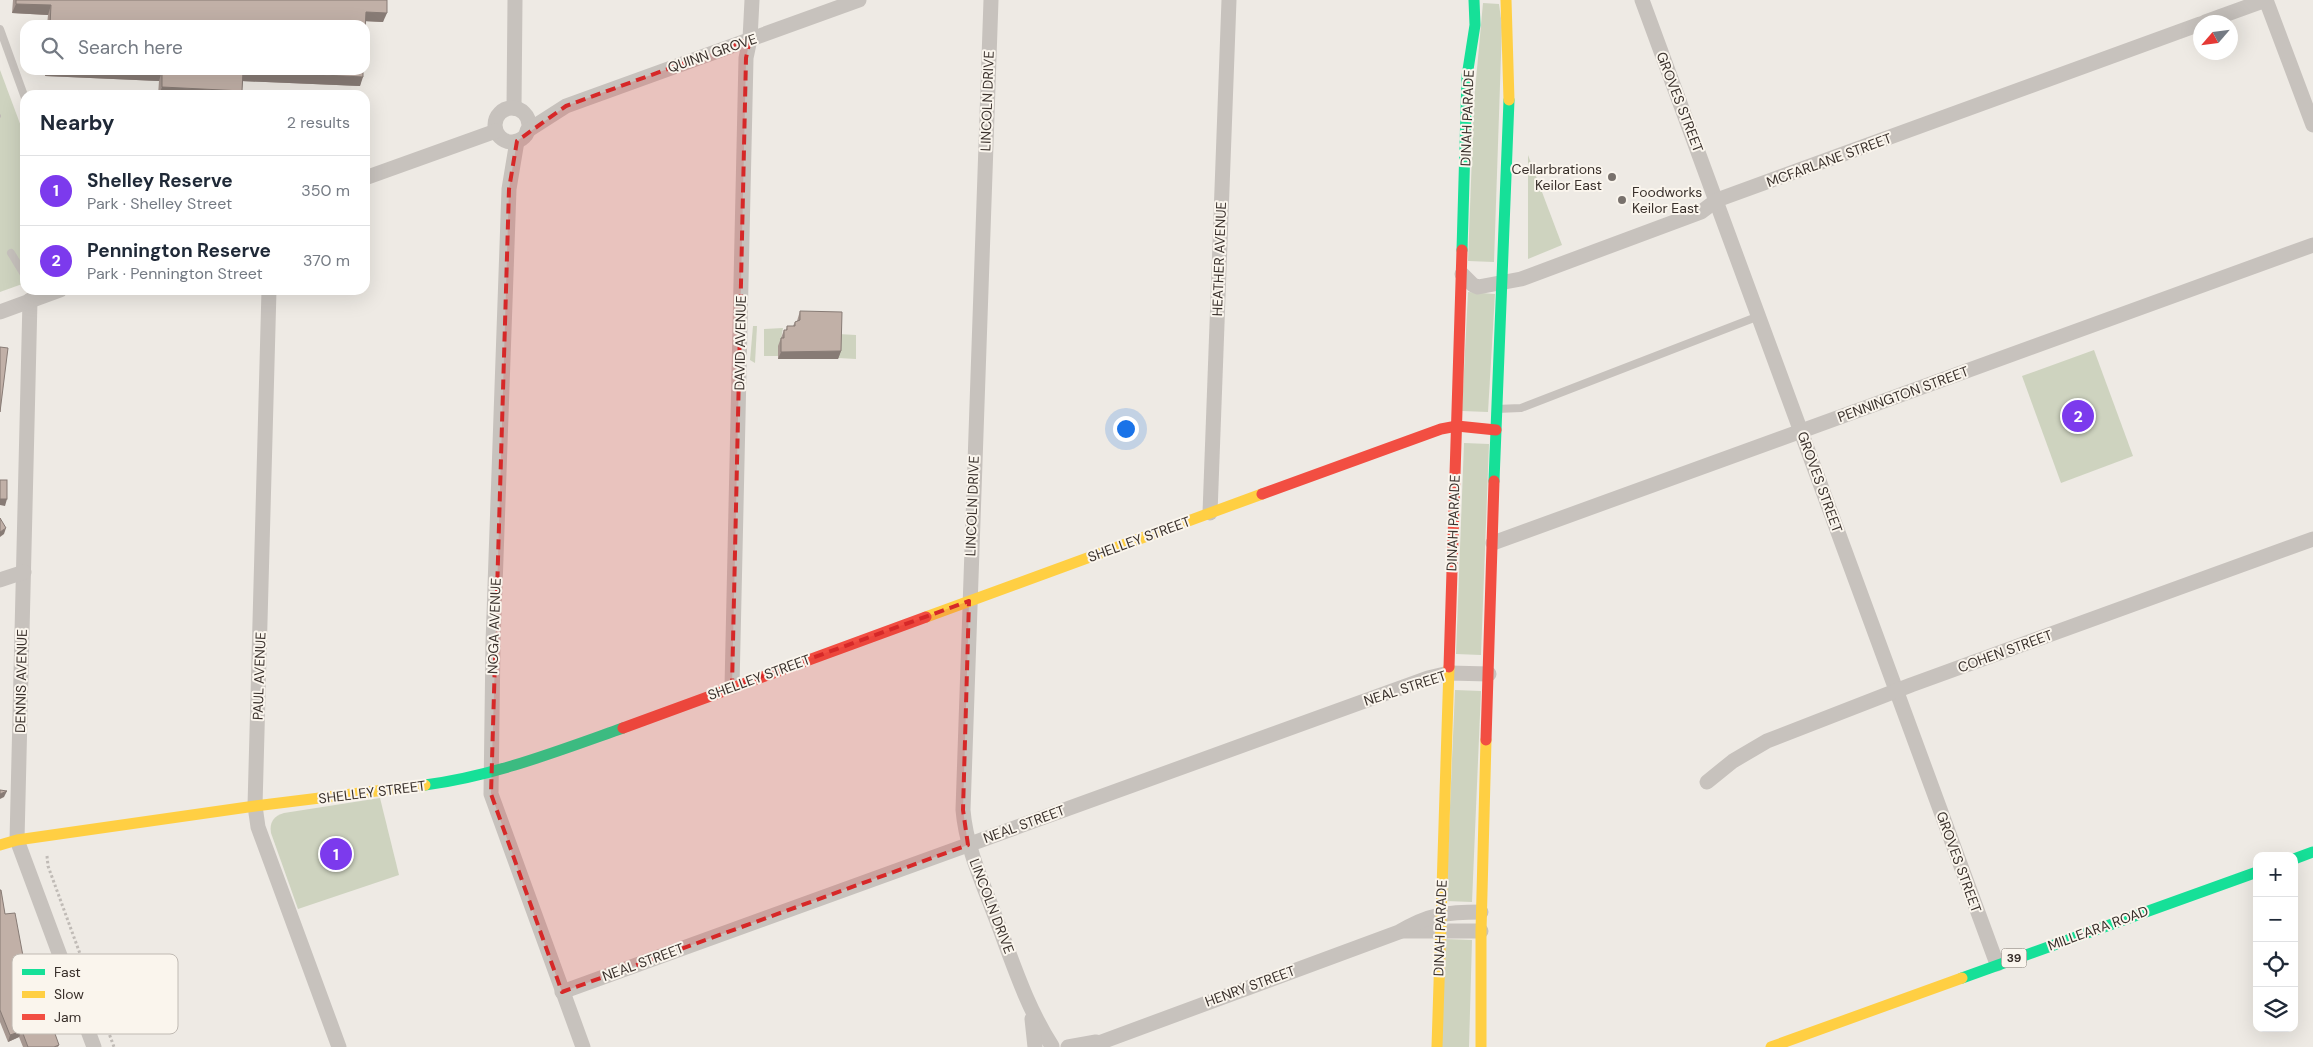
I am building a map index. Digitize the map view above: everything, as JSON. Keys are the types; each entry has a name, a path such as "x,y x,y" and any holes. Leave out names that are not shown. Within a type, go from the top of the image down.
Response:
{"street":[{"path":"370,176 499,135 522,136 528,121 518,110 515,0"},
{"name":"DAVID AVENUE","path":"732,687 746,58 750,39 752,0"},
{"name":"QUINN GROVE","path":"518,110 538,112 566,106 859,0"},
{"name":"DINAH PARADE","path":"1437,1047 1467,76 1476,25 1474,0"},
{"path":"1481,1047 1480,931 1500,284 1509,89 1506,0"},
{"name":"GROVES STREET","path":"1642,0 1997,964"},
{"path":"2224,15 2266,0 2313,125"},
{"name":"LINCOLN DRIVE","path":"990,1 963,810 968,845 1026,999 1049,1047"},
{"name":"HEATHER AVENUE","path":"1210,513 1228,2"},
{"name":"MCFARLANE STREET","path":"1462,274 1478,288 1500,284 1626,241 1701,212 1717,200 2193,27"},
{"name":"QUINN GROVE","path":"522,136 566,106"},
{"path":"499,135 495,125 498,115 508,109 518,110"},
{"name":"NOGA AVENUE","path":"499,135 509,189"},
{"name":"NOGA AVENUE","path":"522,136 509,189 492,643 491,794 583,1047"},
{"name":"PENNINGTON STREET","path":"1493,543 2313,245"},
{"path":"0,312 30,295"},
{"name":"DENNIS AVENUE","path":"30,295 17,840 59,954"},
{"name":"PAUL AVENUE","path":"269,295 255,806 258,827 339,1047"},
{"name":"SHELLEY STREET","path":"0,845 17,840 255,806 465,780 491,773 526,762 1441,429 1456,426 1496,430"},
{"name":"COHEN STREET","path":"1707,782 1733,761 1767,741 1896,691 2313,539"},
{"path":"0,580 24,572"},
{"name":"NEAL STREET","path":"562,992 1428,678 1449,673 1489,674"},
{"path":"2298,858 2313,852"},
{"name":"MILLEARA ROAD","path":"1771,1047 1997,964 2253,873"},
{"name":"HENRY STREET","path":"1088,1047 1102,1040 1399,932 1420,919 1441,913 1481,912"},
{"name":"HENRY STREET","path":"1399,932 1480,931"},
{"name":"LINCOLN DRIVE","path":"1026,999 1034,1029 1035,1047"},
{"name":"DENNIS AVENUE","path":"89,1034 94,1047"},
{"name":"HENRY STREET","path":"1068,1047 1102,1040"}],"lane":[{"path":"0,29 22,90"},
{"path":"11,253 20,268"},
{"path":"1496,409 1521,408 1759,316"}],"path":[{"path":"47,856 48,866 80,954"},
{"path":"109,1034 114,1047"}],"highlighted area":[{"path":"750,39 746,58 732,687 969,601 963,810 968,845 562,992 491,794 509,189 517,141 566,106"}],"green space":[{"path":"1483,3 1499,4 1502,26 1494,262 1468,261 1474,102"},
{"path":"0,70 20,124 20,285 0,292"},
{"path":"1528,155 1562,245 1528,259"},
{"path":"1468,292 1495,294 1488,412 1462,411"},
{"path":"753,326 757,326 755,363 750,360"},
{"path":"783,328 778,356 764,356 764,329"},
{"path":"838,334 856,335 856,359 838,358"},
{"path":"2094,350 2133,456 2061,483 2022,376"},
{"path":"1464,443 1489,444 1481,655 1456,654"},
{"path":"1455,690 1481,691 1472,902 1446,901"},
{"path":"380,798 399,875 298,909 271,833 273,820 284,813"},
{"path":"1445,939 1472,940 1469,1047 1441,1047"}],"building":[{"path":"16,0 387,0 387,13 366,12 366,20 50,20 51,5 16,4"},
{"path":"162,75 243,75 242,90 162,87"},
{"path":"323,75 363,75 363,77"},
{"path":"800,311 842,312 841,351 781,352 781,338 784,338 784,330 787,330 787,326 795,326 795,322 800,320"},
{"path":"0,347 8,348 0,412"},
{"path":"0,480 7,480 7,499 0,499"},
{"path":"0,518 6,528 0,532"},
{"path":"1,890 5,914 15,913 23,954 12,954 13,1034 10,1035 0,1010"},
{"path":"23,1034 55,1034 59,1045 54,1047 28,1047"}],"traffic: fast":[{"path":"1462,250 1467,76 1475,25 1474,0"},
{"path":"1494,481 1509,100"},
{"path":"425,785 476,776 501,769 623,728"},
{"path":"2298,858 2313,852"},
{"path":"1962,978 2253,873"}],"traffic: slow":[{"path":"1506,0 1509,100"},
{"path":"926,617 1262,494"},
{"path":"1437,1047 1449,667"},
{"path":"1481,1047 1481,931 1486,740"},
{"path":"0,845 17,840 255,806 425,785"},
{"path":"1771,1047 1962,978"}],"traffic: jam":[{"path":"1449,667 1462,250"},
{"path":"1262,494 1441,429 1457,426 1496,430"},
{"path":"1486,740 1494,481"},
{"path":"623,728 926,617"}],"place":[{"name":"Cellarbrations Keilor East","path":"1612,177"},
{"name":"Foodworks Keilor East","path":"1622,200"},
{"name":"Pennington Reserve","path":"2078,416"},
{"name":"Shelley Reserve","path":"336,854"}]}
